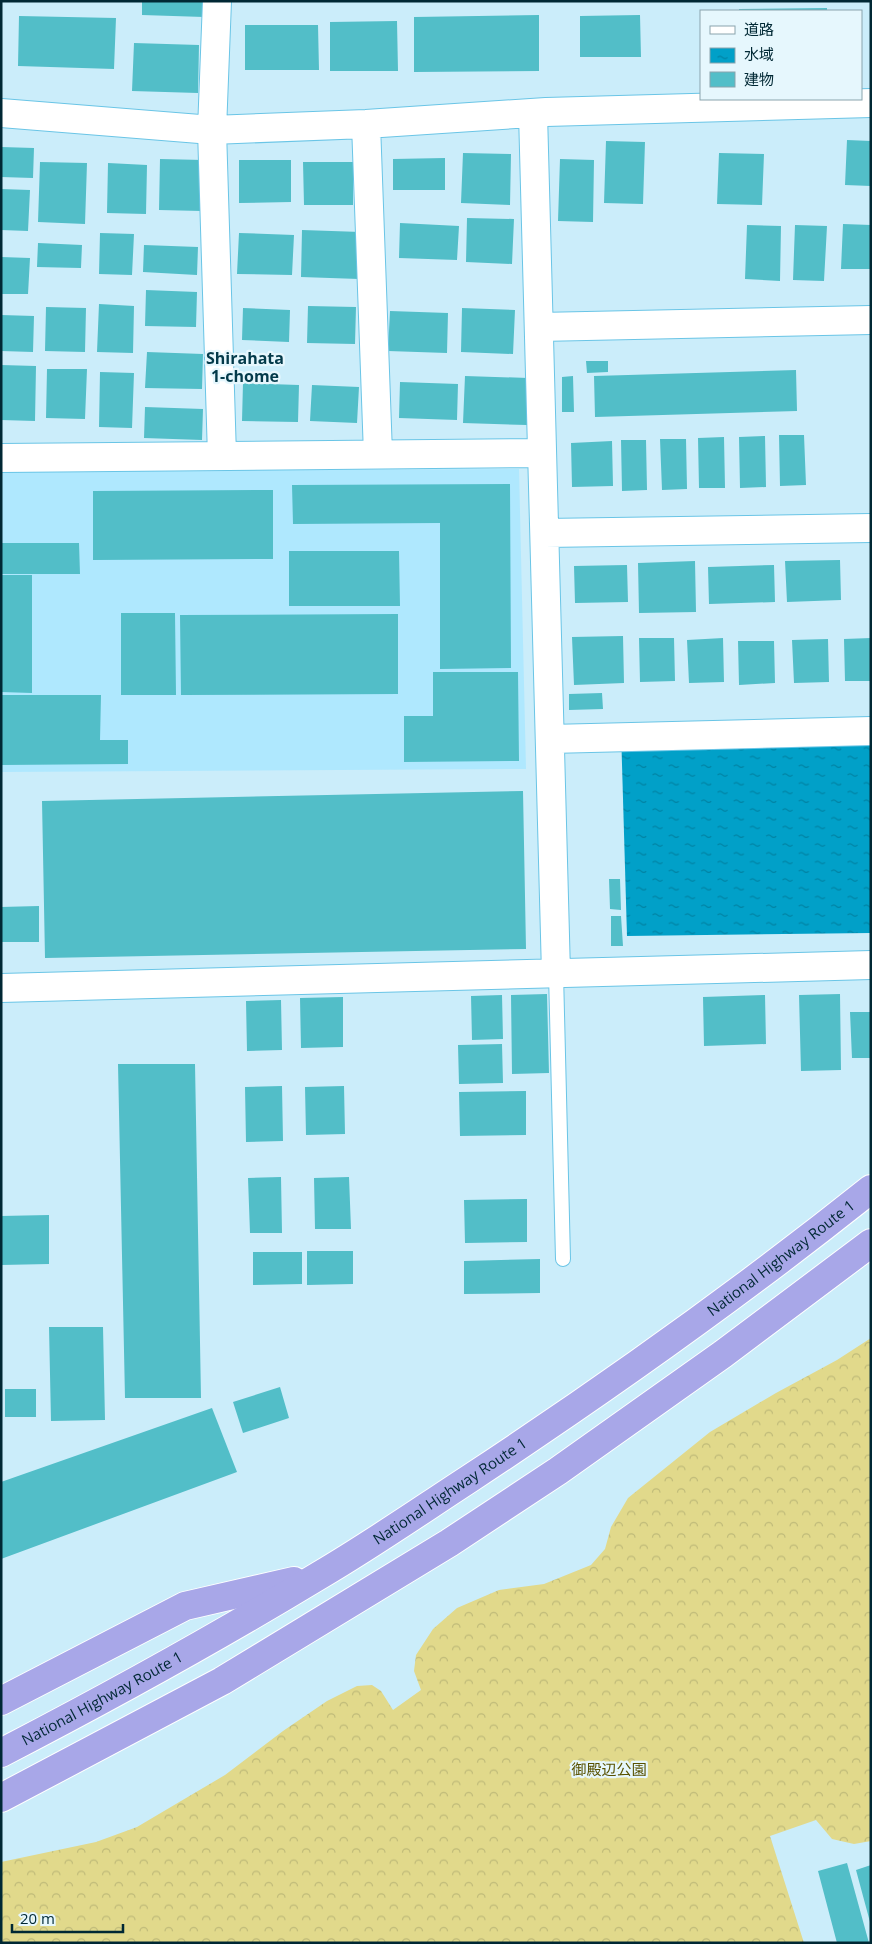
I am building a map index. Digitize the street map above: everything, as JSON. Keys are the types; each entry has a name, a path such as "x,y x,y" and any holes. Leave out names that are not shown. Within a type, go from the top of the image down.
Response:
{"highway":[{"name":"National Highway Route 1","path":"1,1752 111,1695 322,1574 542,1431 708,1314 871,1189"},
{"path":"1,1798 222,1682 449,1543 558,1471 715,1360 871,1243"},
{"path":"1,1701 185,1606 322,1574"}],"street":[{"path":"217,1 212,130 222,456"},
{"path":"1,113 212,130 366,124 533,113 871,102"},
{"path":"533,113 556,973"},
{"path":"366,124 378,454"},
{"path":"539,327 871,320"},
{"path":"1,458 542,453"},
{"path":"545,533 871,528"},
{"path":"550,738 871,730"},
{"path":"1,988 871,964"}],"lane":[{"path":"556,973 563,1259"}],"shaded area":[{"path":"519,469 526,769 1,772 1,471"}],"green space":[{"name":"御殿辺公園","path":"871,1338 871,1841 854,1844 832,1839 816,1820 770,1836 804,1943 1,1943 1,1862 96,1842 137,1827 225,1775 283,1731 327,1701 357,1686 372,1685 381,1691 393,1710 421,1690 414,1671 416,1655 433,1629 457,1608 499,1590 544,1584 591,1565 605,1549 611,1527 628,1498 710,1432 837,1360"}],"water":[{"path":"871,729 871,933 627,936 621,730"}],"building":[{"path":"142,1 204,1 204,17 142,15"},
{"path":"827,8 827,10 739,10"},
{"path":"539,15 539,71 414,72 414,17"},
{"path":"640,15 641,57 580,57 580,16"},
{"path":"19,16 116,18 114,69 18,66"},
{"path":"397,21 398,71 330,71 330,22"},
{"path":"245,25 318,25 319,70 245,70"},
{"path":"134,43 199,45 198,93 132,91"},
{"path":"847,140 871,141 871,186 845,185"},
{"path":"606,141 645,142 643,204 604,203"},
{"path":"1,147 34,148 33,178 1,177"},
{"path":"463,153 511,154 510,205 461,203"},
{"path":"719,153 764,154 762,205 717,204"},
{"path":"445,158 445,190 393,190 393,159"},
{"path":"160,159 203,160 202,211 159,210"},
{"path":"560,159 594,160 593,222 558,221"},
{"path":"239,160 291,160 291,202 239,203"},
{"path":"40,162 87,163 85,224 38,222"},
{"path":"303,162 353,162 353,205 304,205"},
{"path":"108,163 147,165 146,214 107,213"},
{"path":"1,189 30,190 28,231 1,230"},
{"path":"467,218 514,219 512,264 466,262"},
{"path":"400,223 459,226 457,260 399,258"},
{"path":"843,224 871,225 871,269 841,269"},
{"path":"747,225 781,226 780,281 745,279"},
{"path":"795,225 827,226 824,281 793,280"},
{"path":"302,230 361,232 359,279 301,277"},
{"path":"100,233 134,234 132,275 99,274"},
{"path":"239,233 294,235 292,275 237,274"},
{"path":"38,243 82,245 81,268 37,267"},
{"path":"144,245 198,247 197,275 143,272"},
{"path":"1,257 30,258 28,294 1,294"},
{"path":"146,290 197,292 196,327 145,326"},
{"path":"99,304 134,306 133,353 97,352"},
{"path":"308,306 356,307 355,344 307,343"},
{"path":"46,307 86,308 85,352 45,351"},
{"path":"243,308 290,310 289,342 242,340"},
{"path":"462,308 515,310 513,354 461,352"},
{"path":"390,311 448,313 447,353 388,351"},
{"path":"1,315 34,316 33,352 1,351"},
{"path":"147,352 203,354 202,389 145,388"},
{"path":"586,361 608,361 608,372 587,373"},
{"path":"1,365 36,366 35,421 1,420"},
{"path":"47,369 87,369 85,419 46,418"},
{"path":"796,370 797,411 595,417 594,376"},
{"path":"100,372 134,373 132,428 99,427"},
{"path":"465,376 528,378 527,425 463,423"},
{"path":"573,376 574,412 562,412 562,377"},
{"path":"400,382 458,384 457,420 399,418"},
{"path":"243,383 299,385 298,422 242,421"},
{"path":"312,385 359,387 357,423 310,421"},
{"path":"145,407 203,409 202,440 144,438"},
{"path":"779,435 804,435 806,485 780,486"},
{"path":"765,436 766,487 740,488 739,437"},
{"path":"724,437 725,488 699,488 698,438"},
{"path":"660,439 686,439 687,489 662,490"},
{"path":"621,440 646,440 647,490 622,491"},
{"path":"612,441 613,486 572,487 571,443"},
{"path":"510,484 511,668 440,669 440,523 293,524 292,485"},
{"path":"273,490 273,559 93,560 93,491"},
{"path":"1,543 79,543 80,574 1,574"},
{"path":"289,551 399,551 400,606 289,606"},
{"path":"840,560 841,600 787,602 785,561"},
{"path":"695,561 696,612 639,613 638,563"},
{"path":"627,565 628,602 575,603 574,566"},
{"path":"774,565 775,602 709,604 708,567"},
{"path":"1,575 32,575 32,693 1,692"},
{"path":"121,613 175,613 176,695 121,695"},
{"path":"398,614 398,694 181,695 180,615"},
{"path":"623,636 624,683 574,685 572,637"},
{"path":"639,638 674,638 675,681 640,682"},
{"path":"723,638 724,682 689,683 687,640"},
{"path":"871,638 871,681 845,681 844,639"},
{"path":"828,639 829,682 794,683 792,640"},
{"path":"738,641 774,641 775,683 739,685"},
{"path":"433,672 518,672 519,761 404,762 404,716 433,716"},
{"path":"602,693 603,709 569,710 569,694"},
{"path":"1,695 101,695 100,740 128,740 128,764 1,765"},
{"path":"523,791 526,949 45,958 42,801"},
{"path":"609,879 620,879 621,910 610,909"},
{"path":"39,906 39,942 1,942 1,907"},
{"path":"611,916 621,916 623,946 611,946"},
{"path":"547,994 549,1073 512,1074 511,995"},
{"path":"840,994 841,1070 801,1071 799,995"},
{"path":"502,995 503,1039 472,1040 471,996"},
{"path":"765,995 766,1044 704,1046 703,997"},
{"path":"343,997 343,1047 301,1048 300,998"},
{"path":"281,1000 282,1050 247,1051 246,1001"},
{"path":"850,1012 871,1012 871,1058 852,1058"},
{"path":"502,1044 503,1083 459,1084 458,1045"},
{"path":"118,1064 195,1064 201,1398 125,1398"},
{"path":"282,1086 283,1141 246,1142 245,1087"},
{"path":"344,1086 345,1134 306,1135 305,1087"},
{"path":"526,1091 526,1135 460,1136 459,1092"},
{"path":"281,1177 282,1233 250,1233 248,1178"},
{"path":"349,1177 351,1229 315,1229 314,1178"},
{"path":"527,1199 527,1242 465,1243 464,1200"},
{"path":"49,1215 49,1264 1,1265 1,1216"},
{"path":"307,1251 353,1251 353,1284 307,1285"},
{"path":"253,1252 302,1252 302,1284 253,1285"},
{"path":"540,1259 540,1293 464,1294 464,1261"},
{"path":"49,1327 103,1327 105,1420 51,1421"},
{"path":"280,1387 289,1418 243,1433 233,1402"},
{"path":"5,1389 36,1389 36,1417 5,1417"},
{"path":"212,1408 237,1472 1,1559 1,1482"},
{"path":"847,1863 869,1943 837,1943 818,1871"},
{"path":"871,1865 871,1922 870,1922 856,1870"}],"district":[{"name":"Shirahata 1-chome","path":"245,367"}]}
